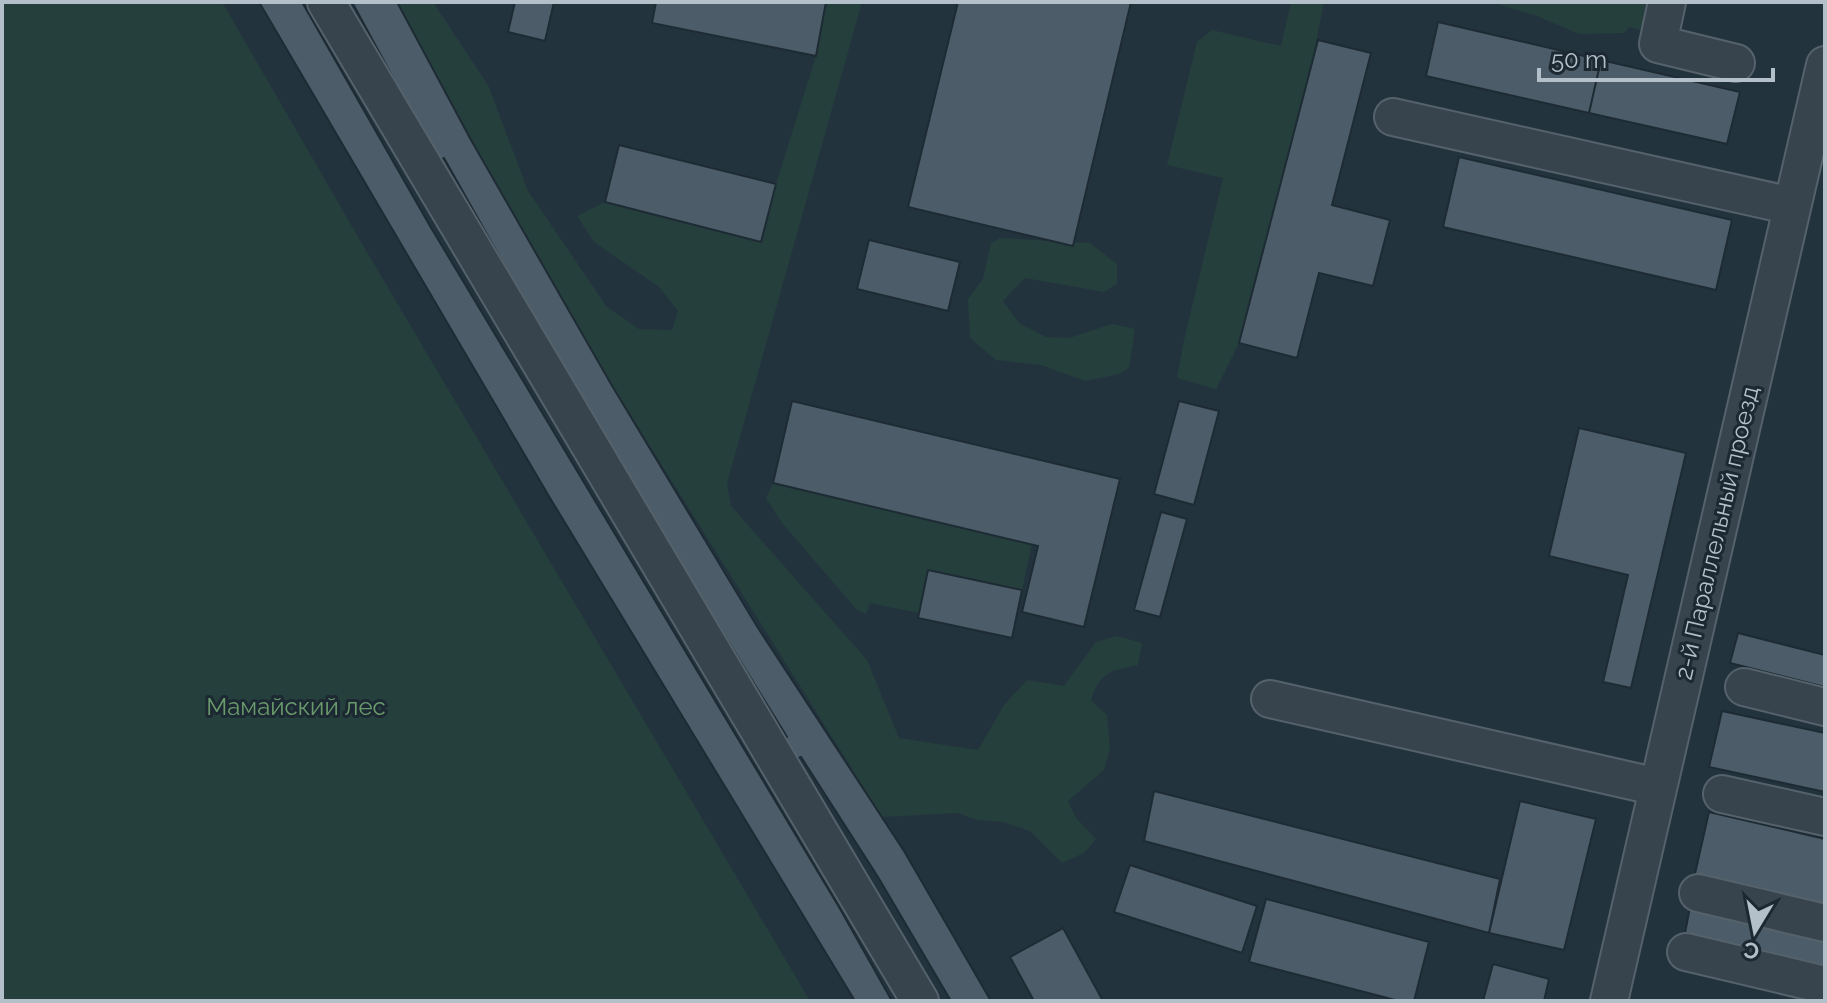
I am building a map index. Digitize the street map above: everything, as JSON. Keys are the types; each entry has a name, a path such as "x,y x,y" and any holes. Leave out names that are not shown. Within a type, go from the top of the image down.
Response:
{"street":[{"path":"326,2 920,1001"},
{"path":"1667,2 1658,44 1736,63"},
{"name":"2-й Параллельный проезд","path":"1609,1001 1825,65"},
{"path":"1393,117 1792,206"},
{"path":"1744,687 1825,707"},
{"path":"1270,699 1658,787"},
{"path":"1722,794 1825,817"},
{"path":"1698,893 1825,923"},
{"path":"1686,952 1825,985"}],"green space":[{"name":"Мамайский лес","path":"2,2 222,2 810,1001 2,1001"},
{"path":"397,2 433,2 488,85 528,191 607,307 639,329 672,330 678,311 659,287 594,242 577,216 605,202 761,241 816,56 826,2 862,2 727,483 731,506 867,660 899,738 978,750 1004,705 1027,680 1064,686 1096,642 1117,636 1142,643 1138,665 1108,674 1099,683 1091,700 1107,715 1110,749 1104,770 1068,801 1076,818 1096,839 1084,853 1062,863 1030,831 958,813 882,817 611,384 471,140"},
{"path":"1291,2 1324,2 1313,58 1325,98 1300,156 1286,162 1239,343 1216,389 1177,378 1223,178 1167,165 1197,42 1212,30 1281,46"},
{"path":"1491,2 1657,2 1649,32 1629,27 1624,33 1579,34 1537,16"},
{"path":"1000,238 1090,243 1117,264 1117,284 1104,292 1025,278 1003,301 1019,323 1046,337 1069,338 1112,324 1135,329 1129,368 1119,374 1085,381 1041,365 996,360 970,338 968,299 983,279 991,243"},
{"path":"773,483 1032,544 1022,590 928,571 919,613 870,603 866,614 857,610 782,523 766,498"}],"building":[{"path":"259,2 302,2 430,226 839,907 892,1001 855,1001 550,498"},
{"path":"352,2 397,2 471,140 611,384 758,628 904,851 991,1001 951,1001 878,877 801,757 796,759 783,742 787,737 580,400 444,158 438,161"},
{"path":"515,2 554,2 545,41 508,32"},
{"path":"656,2 826,2 816,56 652,23"},
{"path":"958,2 1131,2 1073,246 908,207"},
{"path":"1438,22 1601,60 1589,113 1426,76"},
{"path":"1318,40 1371,53 1332,205 1390,220 1373,286 1319,273 1297,358 1239,343"},
{"path":"1601,60 1740,92 1727,144 1589,113"},
{"path":"619,145 776,184 761,242 605,202"},
{"path":"1459,157 1732,220 1716,290 1443,227"},
{"path":"869,240 960,262 948,311 857,289"},
{"path":"792,401 1120,479 1084,627 1022,612 1038,546 773,483"},
{"path":"1179,401 1219,411 1194,505 1154,494"},
{"path":"1579,428 1686,453 1631,688 1603,682 1628,575 1549,556"},
{"path":"1161,512 1187,519 1160,617 1134,610"},
{"path":"928,570 1022,590 1012,638 918,618"},
{"path":"1738,633 1825,655 1825,687 1730,663"},
{"path":"1722,711 1825,733 1825,792 1709,767"},
{"path":"1154,791 1500,879 1489,933 1144,841"},
{"path":"1520,801 1596,819 1564,950 1489,933"},
{"path":"1709,812 1825,839 1825,907 1694,878"},
{"path":"1130,865 1257,906 1242,953 1114,912"},
{"path":"1266,899 1429,942 1414,1001 1399,1001 1249,962"},
{"path":"1690,907 1825,939 1825,966 1685,933"},
{"path":"1063,928 1103,1001 1034,1001 1010,957"},
{"path":"1493,964 1549,979 1544,1001 1483,1001"}]}
